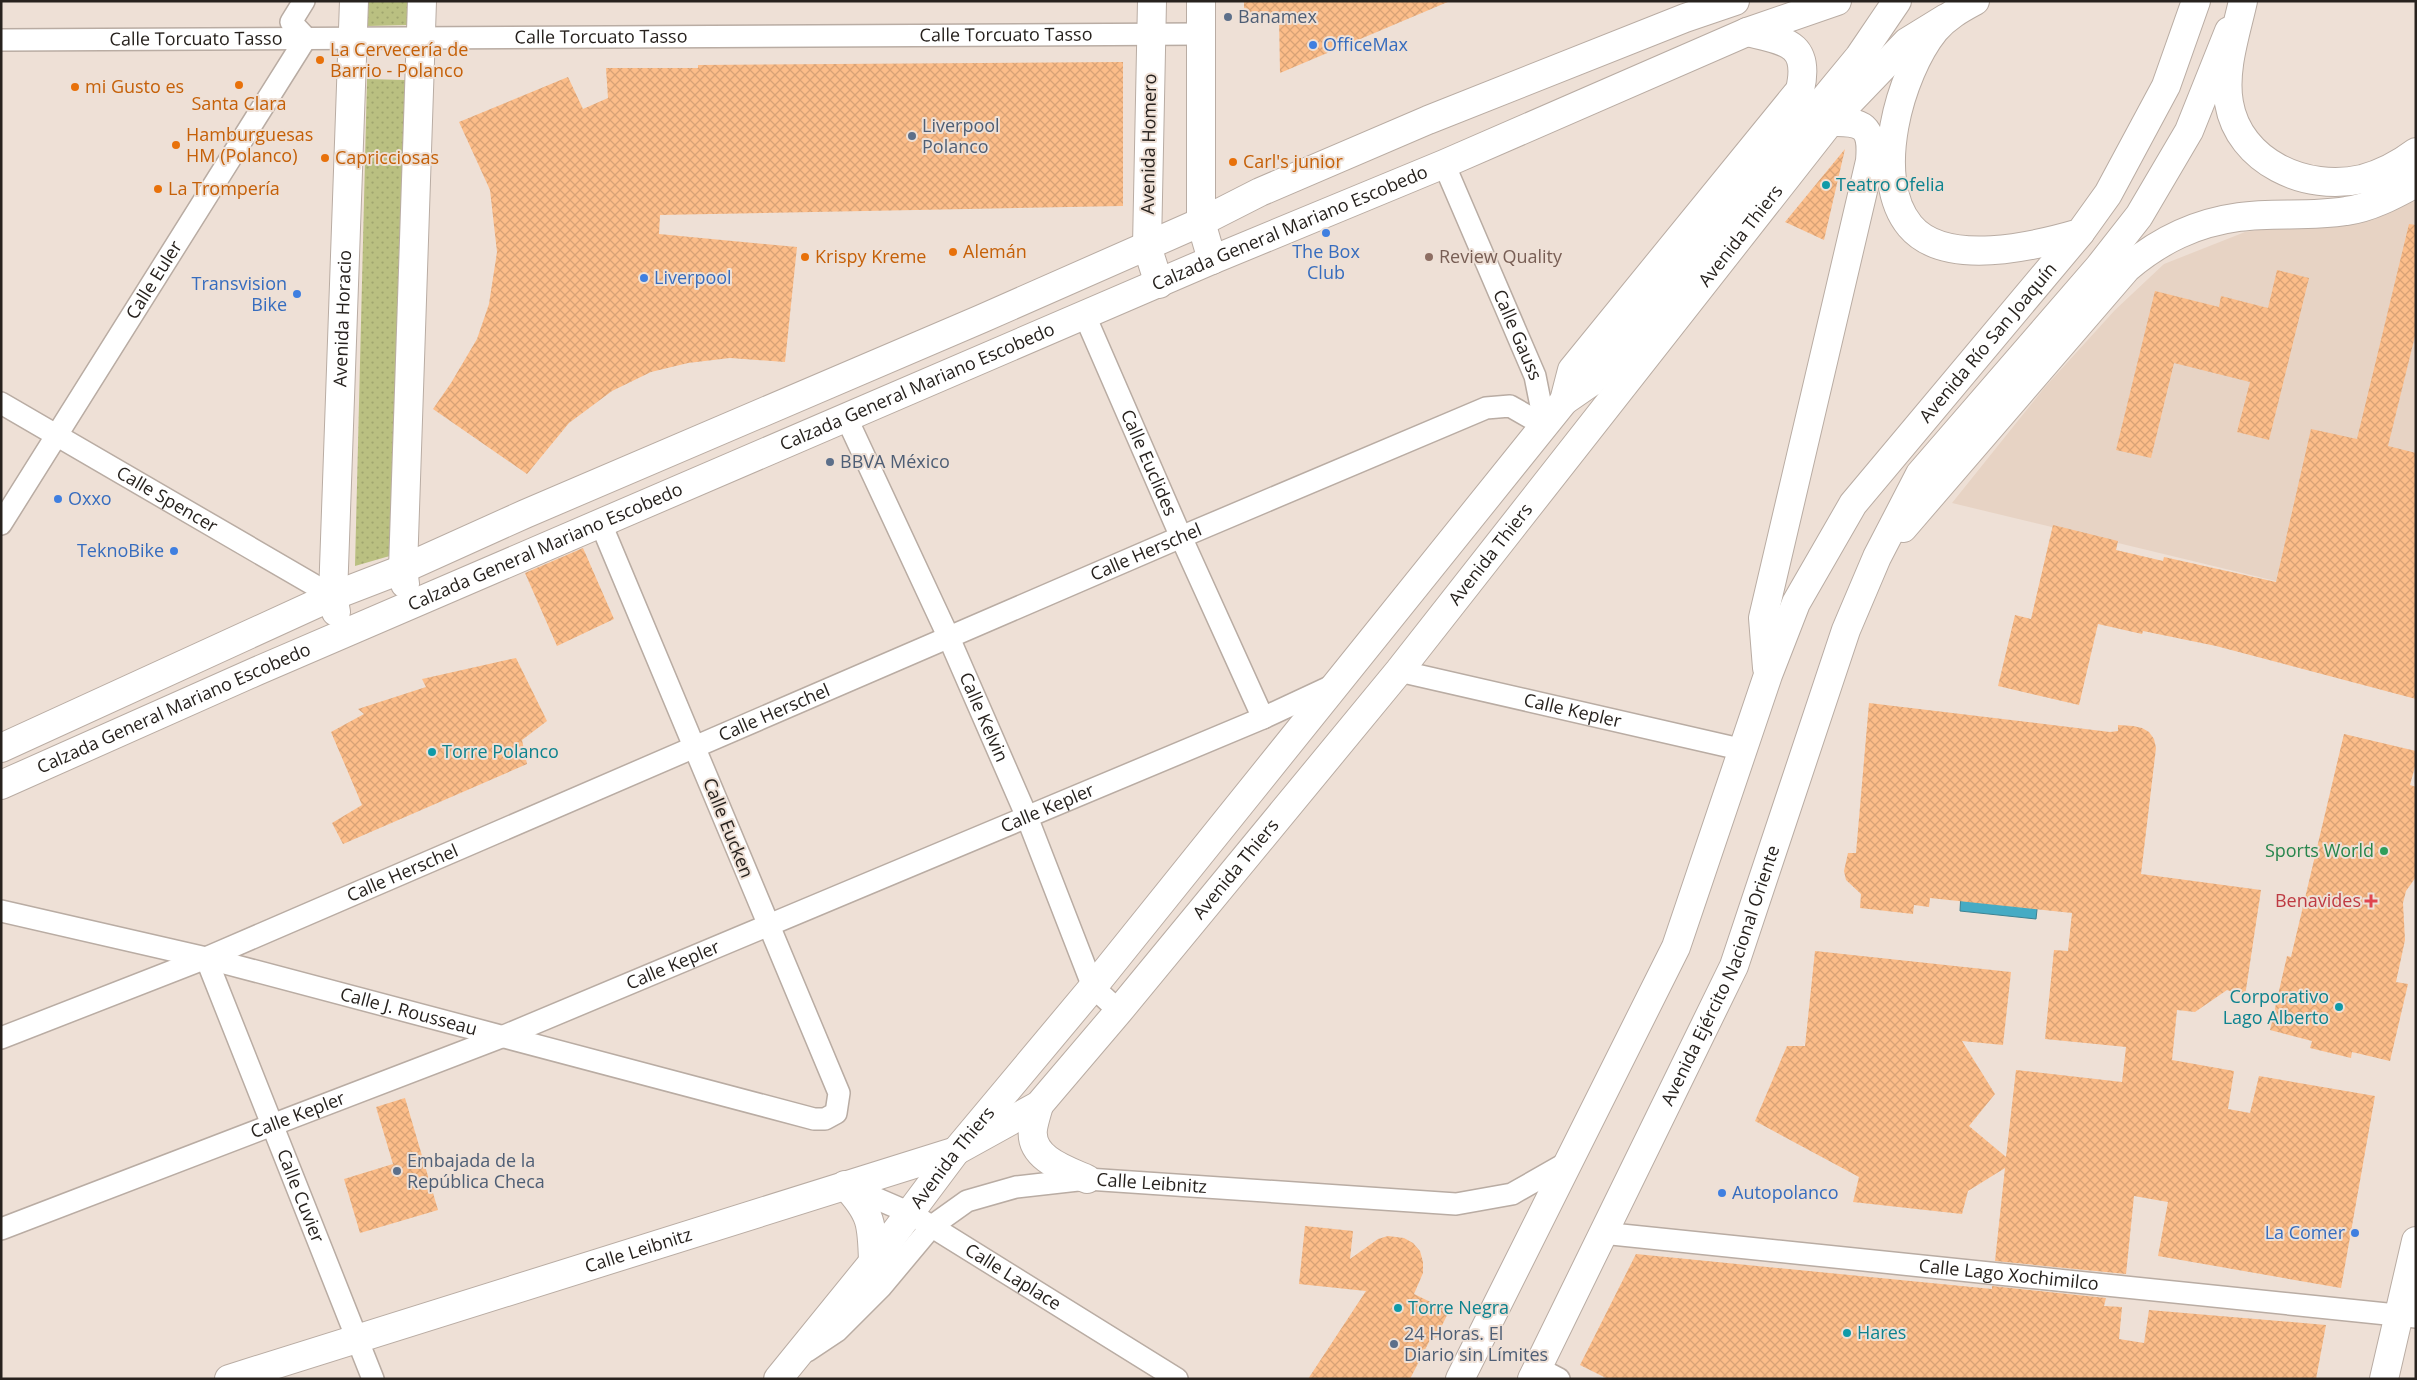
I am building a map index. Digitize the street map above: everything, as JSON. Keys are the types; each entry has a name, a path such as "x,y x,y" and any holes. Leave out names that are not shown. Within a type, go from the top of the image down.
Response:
{"main road":[{"name":"Avenida Horacio","path":"340,636 333,596 354,1"},
{"path":"408,606 404,569 422,1"},
{"name":"Avenida Homero","path":"1152,1 1147,246 1159,284"},
{"path":"1201,1 1201,222 1212,260"},
{"name":"Calzada General Mariano Escobedo","path":"1,748 333,596 404,569 534,510 944,335 1201,222 1260,192 1428,120 1685,18 1735,1"},
{"name":"Calzada General Mariano Escobedo","path":"1,784 408,606 847,419 1212,260 1444,164 1747,32 1837,1"},
{"path":"1564,401 1590,383 1859,57 1896,1"},
{"path":"1975,1 1950,16 1935,30 1915,62 1904,88 1892,151 1893,185 1897,202 1910,226 1940,244 1970,249 2018,249 2080,233"},
{"name":"Avenida Río San Joaquín","path":"1768,675 1796,602 1853,504 2080,233 2108,194 2166,86 2196,1"},
{"name":"Avenida Río San Joaquín","path":"1876,557 1920,474 2099,267 2139,216 2190,131 2239,1"},
{"path":"2243,1 2228,75 2229,102 2242,136 2258,155 2280,169 2305,178 2339,182 2362,178 2391,168 2416,152"},
{"name":"Avenida Thiers","path":"1039,1105 1119,1011 1399,671 1830,122 1907,42 1950,16"},
{"path":"1564,401 1572,370 1800,90 1804,72 1800,56 1786,41 1747,32"},
{"path":"1460,1379 1676,947 1768,675 1763,618 1870,161 1872,144 1868,132 1859,124 1830,122"},
{"path":"1876,557 1933,495 2127,268 2155,246 2184,231 2223,220 2257,215 2347,211 2387,198 2416,183"},
{"name":"Avenida Thiers","path":"782,1375 872,1262 921,1219 956,1151 1093,987 1564,401"},
{"name":"Avenida Ejército Nacional Oriente","path":"1543,1375 1602,1233 1734,966 1846,630 1876,557"},
{"path":"1039,1105 1032,1130 1038,1151 1055,1166 1087,1179"},
{"name":"Calle Leibnitz","path":"229,1379 357,1337 956,1151 1039,1105"},
{"path":"845,1185 858,1199 868,1215 872,1227 872,1262"},
{"path":"2384,1379 2407,1316 2416,1241"}],"street":[{"path":"304,1 291,22 306,38"},
{"name":"Calle Torcuato Tasso","path":"1,40 1200,34"},
{"name":"Calle Euler","path":"1,524 306,38"},
{"name":"Calle Gauss","path":"1444,164 1535,376 1545,426"},
{"name":"Calle Euclides","path":"1084,316 1263,718"},
{"name":"Calle Spencer","path":"1,403 333,596"},
{"name":"Calle Herschel","path":"1,1038 206,958 1181,537 1486,408 1510,406 1545,426"},
{"name":"Calle Kelvin","path":"847,419 949,638 1027,817 1093,987 1119,1011"},
{"name":"Calle Eucken","path":"601,524 839,1094 836,1113 825,1119 814,1119"},
{"name":"Calle Kepler","path":"1399,671 1744,750"},
{"name":"Calle Kepler","path":"1,1229 504,1036 1263,718 1339,682"},
{"name":"Calle J. Rousseau","path":"1,911 206,958 814,1119"},
{"name":"Calle Cuvier","path":"206,958 373,1379"},
{"name":"Calle Leibnitz","path":"782,1375 837,1331 881,1287 921,1219 967,1201 1016,1187 1087,1179 1456,1204 1512,1194 1570,1161"},
{"name":"Calle Laplace","path":"845,1185 921,1219 1177,1379"},
{"name":"Calle Lago Xochimilco","path":"1602,1233 2407,1316"}],"shaded area":[{"path":"2416,201 2416,615 1952,503 2045,387 2115,310 2164,264 2245,232 2373,213"}],"green space":[{"path":"368,1 410,1 408,25 367,26"},
{"path":"367,79 405,80 393,555 355,566"}],"water":[{"path":"1962,873 2040,881 2036,919 1960,911"}],"building":[{"name":"OfficeMax","path":"1244,1 1450,1 1280,73 1279,17 1244,16"},
{"path":"1123,62 1123,206 660,215 659,234 797,247 785,362 730,358 688,363 651,372 612,391 569,423 527,474 433,409 477,339 489,304 497,252 490,190 459,122 568,77 583,109 608,98 606,68 698,68 698,65"},
{"name":"Teatro Ofelia","path":"1845,149 1824,240 1785,222"},
{"path":"2409,224 2416,225 2416,332 2388,446 2416,453 2416,699 2216,646 2143,631 2142,634 2098,624 2079,705 1998,686 2015,615 2031,619 2053,525 2118,541 2116,550 2163,561 2164,557 2276,582 2311,429 2357,439"},
{"path":"2277,270 2309,278 2269,440 2237,432 2250,382 2174,363 2151,458 2116,450 2155,291 2219,307 2221,296 2268,308"},
{"path":"583,548 614,619 557,646 525,573"},
{"name":"Torre Polanco","path":"516,658 547,721 522,740 527,764 343,844 332,823 362,805 331,732 364,714 358,709 426,687 422,679"},
{"path":"1869,703 2110,732 2118,731 2118,725 2133,726 2149,732 2154,739 2156,748 2141,874 2261,890 2245,996 2227,990 2195,1012 2177,1010 2172,1060 2234,1071 2228,1109 2250,1113 2259,1076 2375,1096 2341,1288 2158,1256 2168,1202 2134,1196 2126,1274 1995,1261 2005,1168 1968,1191 1962,1214 1853,1202 1859,1177 1755,1121 1787,1046 1805,1046 1815,951 2011,972 2003,1045 1962,1041 1995,1094 1969,1126 2006,1157 2016,1070 2122,1082 2126,1047 2045,1039 2054,950 2068,951 2072,913 1930,898 1929,907 1914,905 1913,914 1860,908 1861,894 1846,880 1844,871 1848,853 1856,853"},
{"path":"2344,734 2416,751 2416,763 2410,785 2416,787 2416,877 2406,891 2403,903 2405,940 2396,982 2408,984 2390,1061 2352,1052 2351,1058 2310,1048 2312,1041 2270,1030 2287,956 2291,957"},
{"name":"Embajada de la República Checa","path":"405,1098 438,1210 360,1233 344,1179 393,1164 376,1107"},
{"name":"Torre Negra","path":"1305,1226 1353,1231 1350,1259 1378,1239 1388,1236 1404,1238 1413,1243 1420,1251 1423,1273 1414,1294 1449,1311 1436,1338 1432,1336 1410,1379 1308,1379 1366,1291 1299,1284"},
{"name":"Hares","path":"1636,1254 1992,1289 1992,1286 2106,1298 2104,1306 2122,1307 2119,1339 2144,1343 2149,1310 2326,1325 2316,1379 1608,1379 1580,1365"}],"place":[{"name":"Banamex","path":"1228,17"},
{"name":"OfficeMax","path":"1313,45"},
{"name":"La Cervecería de Barrio - Polanco","path":"320,60"},
{"name":"Santa Clara","path":"239,85"},
{"name":"mi Gusto es","path":"75,87"},
{"name":"Liverpool Polanco","path":"912,136"},
{"name":"Hamburguesas HM (Polanco)","path":"176,145"},
{"name":"Capricciosas","path":"325,158"},
{"name":"Carl's junior","path":"1233,162"},
{"name":"Teatro Ofelia","path":"1826,185"},
{"name":"La Trompería","path":"158,189"},
{"name":"The Box Club","path":"1326,233"},
{"name":"Alemán","path":"953,252"},
{"name":"Krispy Kreme","path":"805,257"},
{"name":"Review Quality","path":"1429,257"},
{"name":"Liverpool","path":"644,278"},
{"name":"Transvision Bike","path":"297,294"},
{"name":"BBVA México","path":"830,462"},
{"name":"Oxxo","path":"58,499"},
{"name":"TeknoBike","path":"174,551"},
{"name":"Torre Polanco","path":"432,752"},
{"name":"Sports World","path":"2384,851"},
{"name":"Benavides","path":"2371,901"},
{"name":"Corporativo Lago Alberto","path":"2339,1007"},
{"name":"Embajada de la República Checa","path":"397,1171"},
{"name":"Autopolanco","path":"1722,1193"},
{"name":"La Comer","path":"2355,1233"},
{"name":"Torre Negra","path":"1398,1308"},
{"name":"Hares","path":"1847,1333"},
{"name":"24 Horas. El Diario sin Límites","path":"1394,1344"}]}
